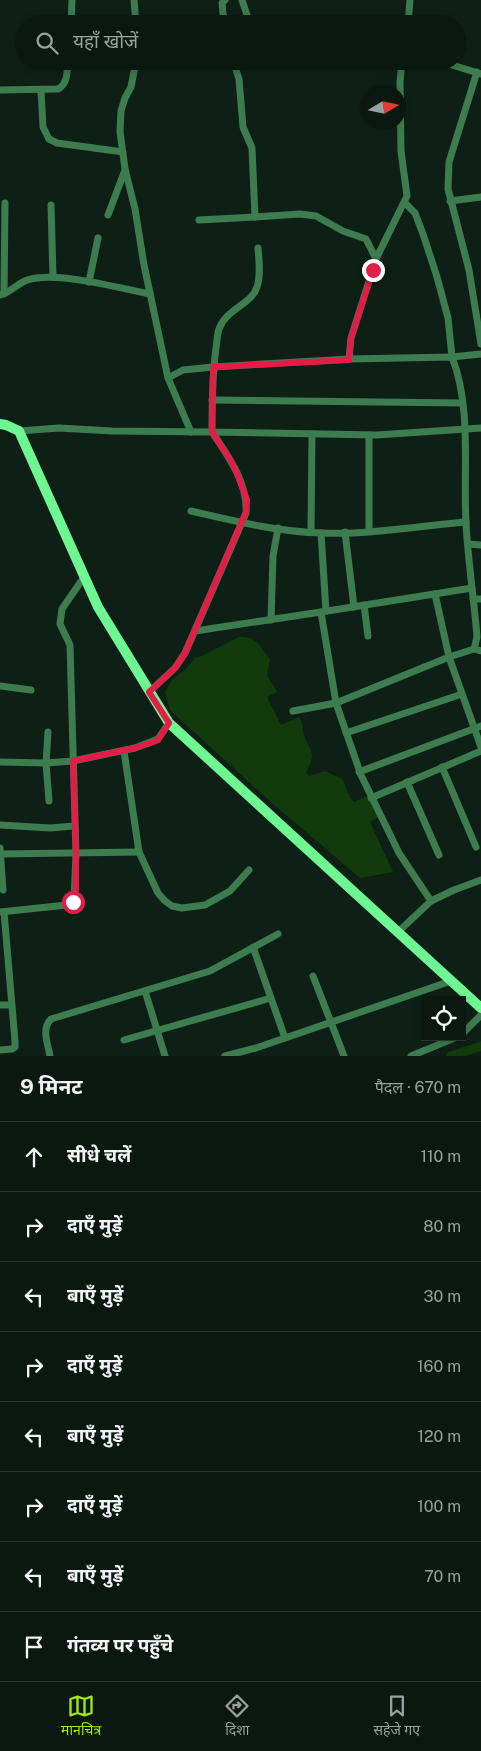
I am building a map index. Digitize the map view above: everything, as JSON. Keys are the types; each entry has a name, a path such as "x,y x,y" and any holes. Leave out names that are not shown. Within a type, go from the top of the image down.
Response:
{"main road":[{"path":"0,424 6,424 19,432 98,607 169,723 481,1008"}],"street":[{"path":"71,15 72,0"},
{"path":"134,0 135,15"},
{"path":"223,15 222,3 225,0"},
{"path":"242,0 247,15"},
{"path":"409,15 410,0"},
{"path":"466,69 479,73 449,162 448,189 469,270 481,344"},
{"path":"0,90 58,89 62,87 67,70"},
{"path":"134,70 131,87 121,112 120,132 125,169 135,209 150,294 168,378 192,432"},
{"path":"236,70 239,79 243,127 252,148 255,217"},
{"path":"349,360 351,338 376,259 407,196 401,151 402,70"},
{"path":"41,90 43,127 49,140 57,143 123,152"},
{"path":"108,215 125,169"},
{"path":"450,201 481,197"},
{"path":"2,295 5,203"},
{"path":"294,711 336,703 449,657 477,650 477,599 472,588 466,522 465,429 459,375 452,357 445,302 424,234 414,213 405,203"},
{"path":"51,205 53,277"},
{"path":"200,220 300,214 316,216 343,231 366,239 376,259"},
{"path":"90,282 98,238"},
{"path":"149,692 175,668 185,653 246,512 247,500 244,491 231,461 212,432 213,367 219,329 223,321 250,298 257,289 259,278 258,248"},
{"path":"2,295 21,282 31,278 53,277 150,294"},
{"path":"168,378 183,370 213,367 452,357 481,354"},
{"path":"212,400 462,403"},
{"path":"19,432 59,428 112,431 369,435 481,428"},
{"path":"311,532 312,434"},
{"path":"369,435 369,531"},
{"path":"191,511 242,523 321,533 369,531 466,522"},
{"path":"271,620 273,556 278,528"},
{"path":"345,532 354,607"},
{"path":"321,533 323,612 336,703 359,772 371,798 399,852 431,901"},
{"path":"468,544 481,545"},
{"path":"0,1050 9,1050 15,1046 2,912 67,905 73,902 76,889 70,645 60,624 62,609 84,577"},
{"path":"195,631 472,588"},
{"path":"371,798 481,749 477,727 462,694 449,657 435,594"},
{"path":"364,605 368,636"},
{"path":"0,686 31,690"},
{"path":"346,733 462,694"},
{"path":"0,762 46,764 124,751 158,740 169,723"},
{"path":"359,772 477,727"},
{"path":"48,732 46,764 49,801"},
{"path":"124,751 139,852 158,893 172,906 182,908 205,905 230,891 249,870"},
{"path":"442,767 476,847"},
{"path":"407,782 439,855"},
{"path":"0,825 50,828 74,826"},
{"path":"0,848 3,890"},
{"path":"0,854 139,852"},
{"path":"398,932 431,901 481,880"},
{"path":"50,1056 45,1029 51,1019 210,971 278,934"},
{"path":"253,947 285,1038"},
{"path":"313,976 344,1056"},
{"path":"225,1056 285,1038 451,980"},
{"path":"144,991 165,1056"},
{"path":"124,1040 271,998"},
{"path":"0,1005 11,1005"},
{"path":"466,1030 481,1015"},
{"path":"411,1056 447,1041"}],"shaded area":[{"path":"239,637 254,640 270,659 267,675 277,692 267,697 281,725 299,717 301,720 312,756 306,773 309,776 325,771 343,780 350,798 354,802 367,796 378,817 370,822 393,872 360,878 272,803 170,710 165,692 172,680 186,669 195,658"}],"waterway":[{"path":"451,1056 481,1046"}],"route":[{"path":"73,902 76,889 73,761 135,748 158,740 169,723 149,692 175,668 185,653 246,512 247,500 238,476 231,461 212,432 213,367 349,360 351,338 373,270"}]}
